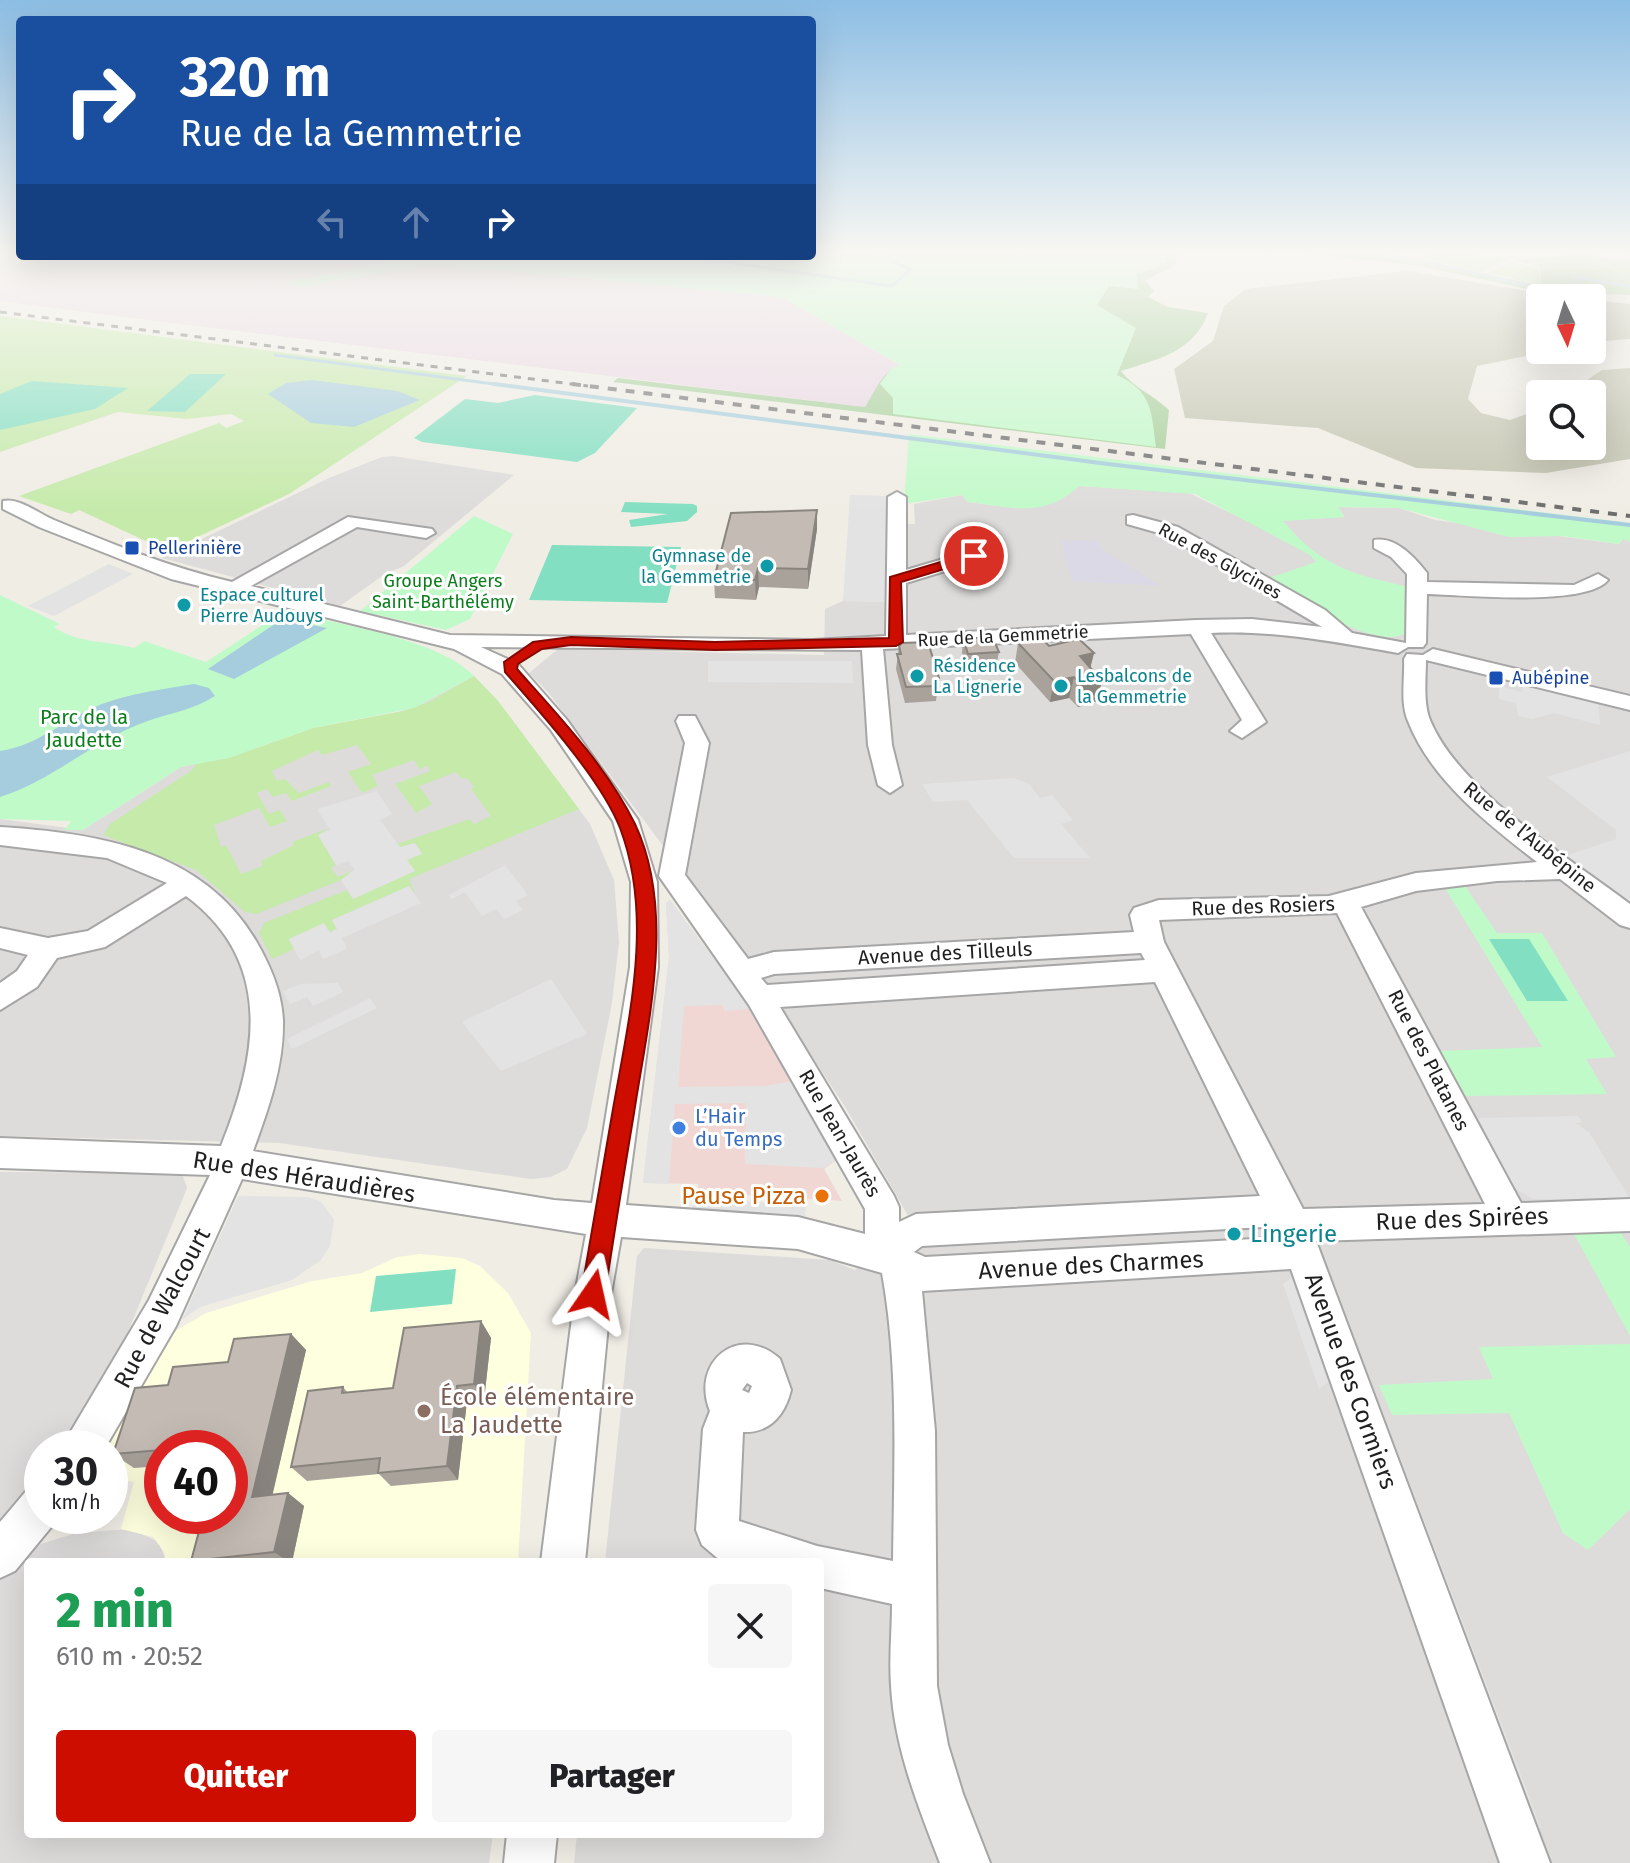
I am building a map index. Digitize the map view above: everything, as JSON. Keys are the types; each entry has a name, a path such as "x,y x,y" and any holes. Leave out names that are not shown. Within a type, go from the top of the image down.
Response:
{"street":[{"path":"896,642 894,580 897,497"},
{"path":"4,503 45,523 178,575 508,656 617,806 637,854 645,912 637,1028 593,1294 563,1558"},
{"name":"Rue des Glycines","path":"1133,520 1172,531 1304,619"},
{"path":"234,589 297,549 320,542 354,521 426,533"},
{"path":"894,580 974,556 981,551 985,541"},
{"name":"Rue de l’Aubépine","path":"1381,544 1398,553 1417,573 1415,705 1440,757 1472,794 1630,918"},
{"path":"1417,588 1575,591 1592,586 1598,580"},
{"name":"Rue de la Gemmetrie","path":"447,641 508,656 538,645 571,641 715,646 872,644 1304,619 1347,637 1630,703"},
{"path":"1196,626 1255,722 1242,731"},
{"path":"872,644 880,745 890,785"},
{"name":"Rue Jean-Jaurès","path":"687,721 697,743 672,876 759,997 877,1196 897,1242 907,1308 915,1431 914,1686 924,1745 965,1863"},
{"name":"Rue de Walcourt","path":"0,836 99,846 142,859 189,882 222,910 243,937 257,970 268,1020 258,1089 201,1237 169,1302 92,1430"},
{"name":"Rue des Rosiers","path":"1153,942 1159,910 1346,904 1416,882 1497,872 1571,870"},
{"path":"0,938 48,949 95,940 189,882"},
{"name":"Rue des Platanes","path":"1346,904 1511,1218"},
{"name":"Avenue des Tilleuls","path":"742,972 774,963 1153,942"},
{"name":"Avenue des Tilleuls","path":"759,997 1153,942"},
{"name":"Avenue des Cormiers","path":"1153,942 1293,1226 1525,1863"},
{"path":"0,999 27,979 48,949"},
{"name":"Rue des Héraudières","path":"0,1153 156,1156 231,1163 490,1206 607,1219"},
{"name":"Rue des Spirées","path":"1293,1226 1630,1215"},
{"name":"Avenue des Charmes","path":"607,1219 798,1233 837,1241 897,1242 924,1274 1283,1254 1289,1253 1293,1226"},
{"path":"731,1408 723,1429 717,1530 731,1544 788,1558"},
{"path":"0,1556 24,1527"},
{"path":"824,1567 885,1582 913,1584"},
{"path":"529,1863 532,1838"}],"shaded area":[{"path":"312,340 856,340 901,366 880,384 865,407"},
{"path":"1213,340 1526,340 1526,356 1477,366 1468,399 1481,413 1510,420 1526,414 1526,460 1606,460 1606,380 1587,380 1602,370 1630,368 1630,459 1546,473 1416,468 1318,428 1185,418 1174,369"},
{"path":"393,456 514,475 404,566 385,574 340,606 162,558 329,478 382,457"},
{"path":"1079,486 1189,493 1249,522 1344,517 1336,507 1399,508 1435,520 1619,544 1623,538 1630,542 1630,1863 574,1863 577,1838 824,1838 824,1558 605,1558 637,1256 644,1248 830,1260 855,1270 910,1219 844,1105 741,950 548,692 529,673 558,649 824,655 825,609 843,601 901,602 901,524 915,524 914,504 962,495 968,502 1007,507"},
{"path":"850,495 890,496 890,602 843,601"},
{"path":"1061,540 1099,541 1101,549 1161,586 1072,581"},
{"path":"109,564 133,574 54,616 28,606"},
{"path":"708,661 852,661 853,683 708,682"},
{"path":"474,676 498,701 590,824 614,880 619,942 612,1003 587,1128 567,1169 551,1177 531,1179 279,1143 0,1136 0,819 83,830 181,767 414,708"},
{"path":"1523,685 1598,703 1600,725 1554,713 1532,719 1518,716 1516,703 1499,699 1499,686 1522,692"},
{"path":"1630,751 1630,907 1565,856 1616,839 1616,830 1547,777"},
{"path":"1014,778 1029,784 1040,798 1052,795 1073,820 1061,824 1090,858 1014,858 967,800 933,802 922,784"},
{"path":"377,791 392,814 380,820 400,847 415,843 422,854 407,860 415,871 353,899 341,880 354,870 349,861 336,865 318,835 330,830 317,809"},
{"path":"505,865 528,895 516,901 523,910 504,919 496,909 482,916 465,892 451,899 449,895"},
{"path":"409,886 421,903 342,938 347,949 323,959 319,950 300,960 289,939 324,923 330,933 337,929 332,920"},
{"path":"670,900 751,1009 794,1081 838,1159 824,1169 842,1201 698,1192 698,1184 643,1183 669,957 666,903"},
{"path":"670,900 751,1009 724,1011 723,1005 684,1006 678,1087 764,1086 794,1081 838,1159 823,1168 745,1164 746,1103 675,1104 669,1184 643,1183 669,957 666,903"},
{"path":"551,979 587,1034 501,1071 462,1022"},
{"path":"338,983 343,992 313,1006 307,997 290,1004 283,991 301,984"},
{"path":"370,998 377,1008 292,1049 287,1039"},
{"path":"1578,1116 1582,1122 1575,1123 1589,1132 1630,1199 1533,1199 1514,1188 1478,1118"},
{"path":"0,1172 182,1173 187,1188 130,1327 96,1398 74,1430 24,1430 24,1496 0,1525"},
{"path":"238,1196 307,1197 320,1201 334,1219 330,1246 321,1260 292,1280 200,1307 182,1320"},
{"path":"694,1198 806,1205 805,1220 692,1213"},
{"path":"420,1254 462,1258 480,1266 508,1293 531,1333 518,1558 165,1558 153,1537 128,1531 128,1504 134,1482 128,1481 128,1430 115,1430 165,1343 177,1330 206,1313 312,1281 362,1273 397,1257"},
{"path":"1297,1274 1334,1377 1319,1389 1283,1284"},
{"path":"1386,1444 1395,1444 1541,1828 1530,1828"},
{"path":"130,1529 159,1542 165,1558 24,1558 24,1838 492,1838 489,1863 0,1863 0,1547 26,1556 41,1544 73,1534 128,1534"}],"green space":[{"path":"0,340 186,340 467,376 289,494 172,549 163,549 79,510 71,514 19,496 219,423 226,428 244,421 231,414 187,419 118,412 0,452"},
{"path":"857,340 1131,340 1117,375 1138,388 1144,396 1151,413 1156,447 893,414 893,398 880,384 891,369 900,365"},
{"path":"880,340 1190,340 1173,352 1121,371 1169,410 1165,449 613,382 618,378 865,407 884,377 901,366"},
{"path":"190,374 226,374 185,412 147,411"},
{"path":"32,381 128,388 95,409 0,430 0,394"},
{"path":"535,395 637,408 595,453 577,462 422,442 414,438 465,399 498,403"},
{"path":"909,434 1630,523 1630,542 1623,539 1619,544 1562,536 1509,537 1399,508 1338,507 1345,517 1283,521 1310,548 1337,566 1405,586 1404,634 1390,637 1373,635 1314,609 1266,579 1316,562 1310,555 1195,494 1079,486 1053,503 1040,507 1013,508 968,502 962,495 904,504"},
{"path":"625,502 693,504 697,506 697,512 687,521 631,527 629,520 668,514 621,512"},
{"name":"Groupe Angers Saint-Barthélémy","path":"474,516 513,534 470,619 446,630 360,611"},
{"path":"552,545 681,547 667,603 529,600"},
{"name":"Parc de la Jaudette","path":"0,595 60,624 54,627 72,636 134,648 144,641 206,662 284,611 412,642 458,663 474,676 414,708 313,728 229,758 181,767 83,830 65,830 71,821 0,819"},
{"path":"474,676 498,701 579,809 409,879 415,894 409,886 332,920 338,929 289,940 294,949 272,959 259,933 264,923 347,890 353,899 414,871 407,860 422,853 415,843 400,848 397,844 470,819 474,824 491,816 471,789 474,787 467,778 462,779 456,772 419,786 432,804 416,813 395,784 430,771 427,766 419,769 414,760 372,775 378,786 362,793 348,772 371,764 357,745 322,755 318,750 272,771 277,781 285,779 299,793 329,782 331,786 292,801 286,793 273,797 267,789 257,793 269,814 280,810 287,821 270,827 259,808 214,825 221,847 226,845 241,874 263,866 261,861 294,845 292,842 329,828 318,835 336,865 331,868 338,877 354,870 341,880 256,914 245,912 196,870 103,835 110,824 192,770 197,763 229,758 313,728 403,711 429,702"},
{"path":"1465,886 1497,933 1542,933 1616,1057 1586,1059 1607,1094 1466,1096 1440,1051 1542,1047 1445,888"},
{"path":"1489,939 1529,939 1568,1001 1527,1001"},
{"path":"1619,1230 1630,1247 1630,1336 1573,1232"},
{"path":"456,1269 452,1304 370,1312 376,1276"},
{"path":"1630,1344 1630,1509 1588,1550 1563,1533 1509,1413 1392,1415 1379,1385 1493,1379 1479,1347"}],"water":[{"path":"312,380 397,391 420,400 354,427 311,423 268,394 286,383"},
{"path":"282,619 327,628 234,679 208,669"},
{"path":"194,684 209,688 215,696 126,730 37,781 0,797 0,751 27,744 102,704 136,694"}],"building":[{"name":"Gymnase de la Gemmetrie","path":"817,510 808,569 758,568 755,580 714,579 731,513"},
{"path":"963,638 993,638 999,652 968,654"},
{"path":"1041,638 1049,646 1079,639 1094,653 1080,656 1102,681 1082,686 1074,677 1054,681 1018,643"},
{"path":"928,642 939,678 935,678 937,686 906,687 897,654 901,654 899,646 902,643"},
{"name":"École élémentaire La Jaudette","path":"481,1321 474,1384 457,1386 447,1466 378,1473 380,1458 291,1467 308,1391 343,1387 342,1393 393,1388 404,1328"},
{"path":"291,1334 252,1497 288,1493 274,1552 192,1558 198,1534 248,1534 248,1430 144,1430 144,1451 128,1453 128,1430 121,1430 135,1388 168,1385 173,1367 228,1362 234,1339"}],"waterway":[{"path":"275,355 509,386"},
{"path":"494,384 1108,464 1630,525"}],"railway":[{"path":"222,340 585,386"},
{"path":"572,384 585,386"},
{"path":"585,386 1630,516"}],"place":[{"name":"Pellerinière","path":"132,548"},
{"name":"Gymnase de la Gemmetrie","path":"767,566"},
{"name":"Espace culturel Pierre Audouys","path":"184,605"},
{"name":"Résidence La Lignerie","path":"917,676"},
{"name":"Aubépine","path":"1496,678"},
{"name":"Lesbalcons de la Gemmetrie","path":"1061,686"},
{"name":"L’Hair du Temps","path":"679,1128"},
{"name":"Pause Pizza","path":"822,1196"},
{"name":"Lingerie","path":"1234,1234"},
{"name":"École élémentaire La Jaudette","path":"424,1411"}],"route":[{"path":"593,1294 637,1028 646,937 644,882 628,827 617,806 559,725 510,669 511,662 516,656 538,645 571,641 715,646 896,642 894,580 974,556"}]}
